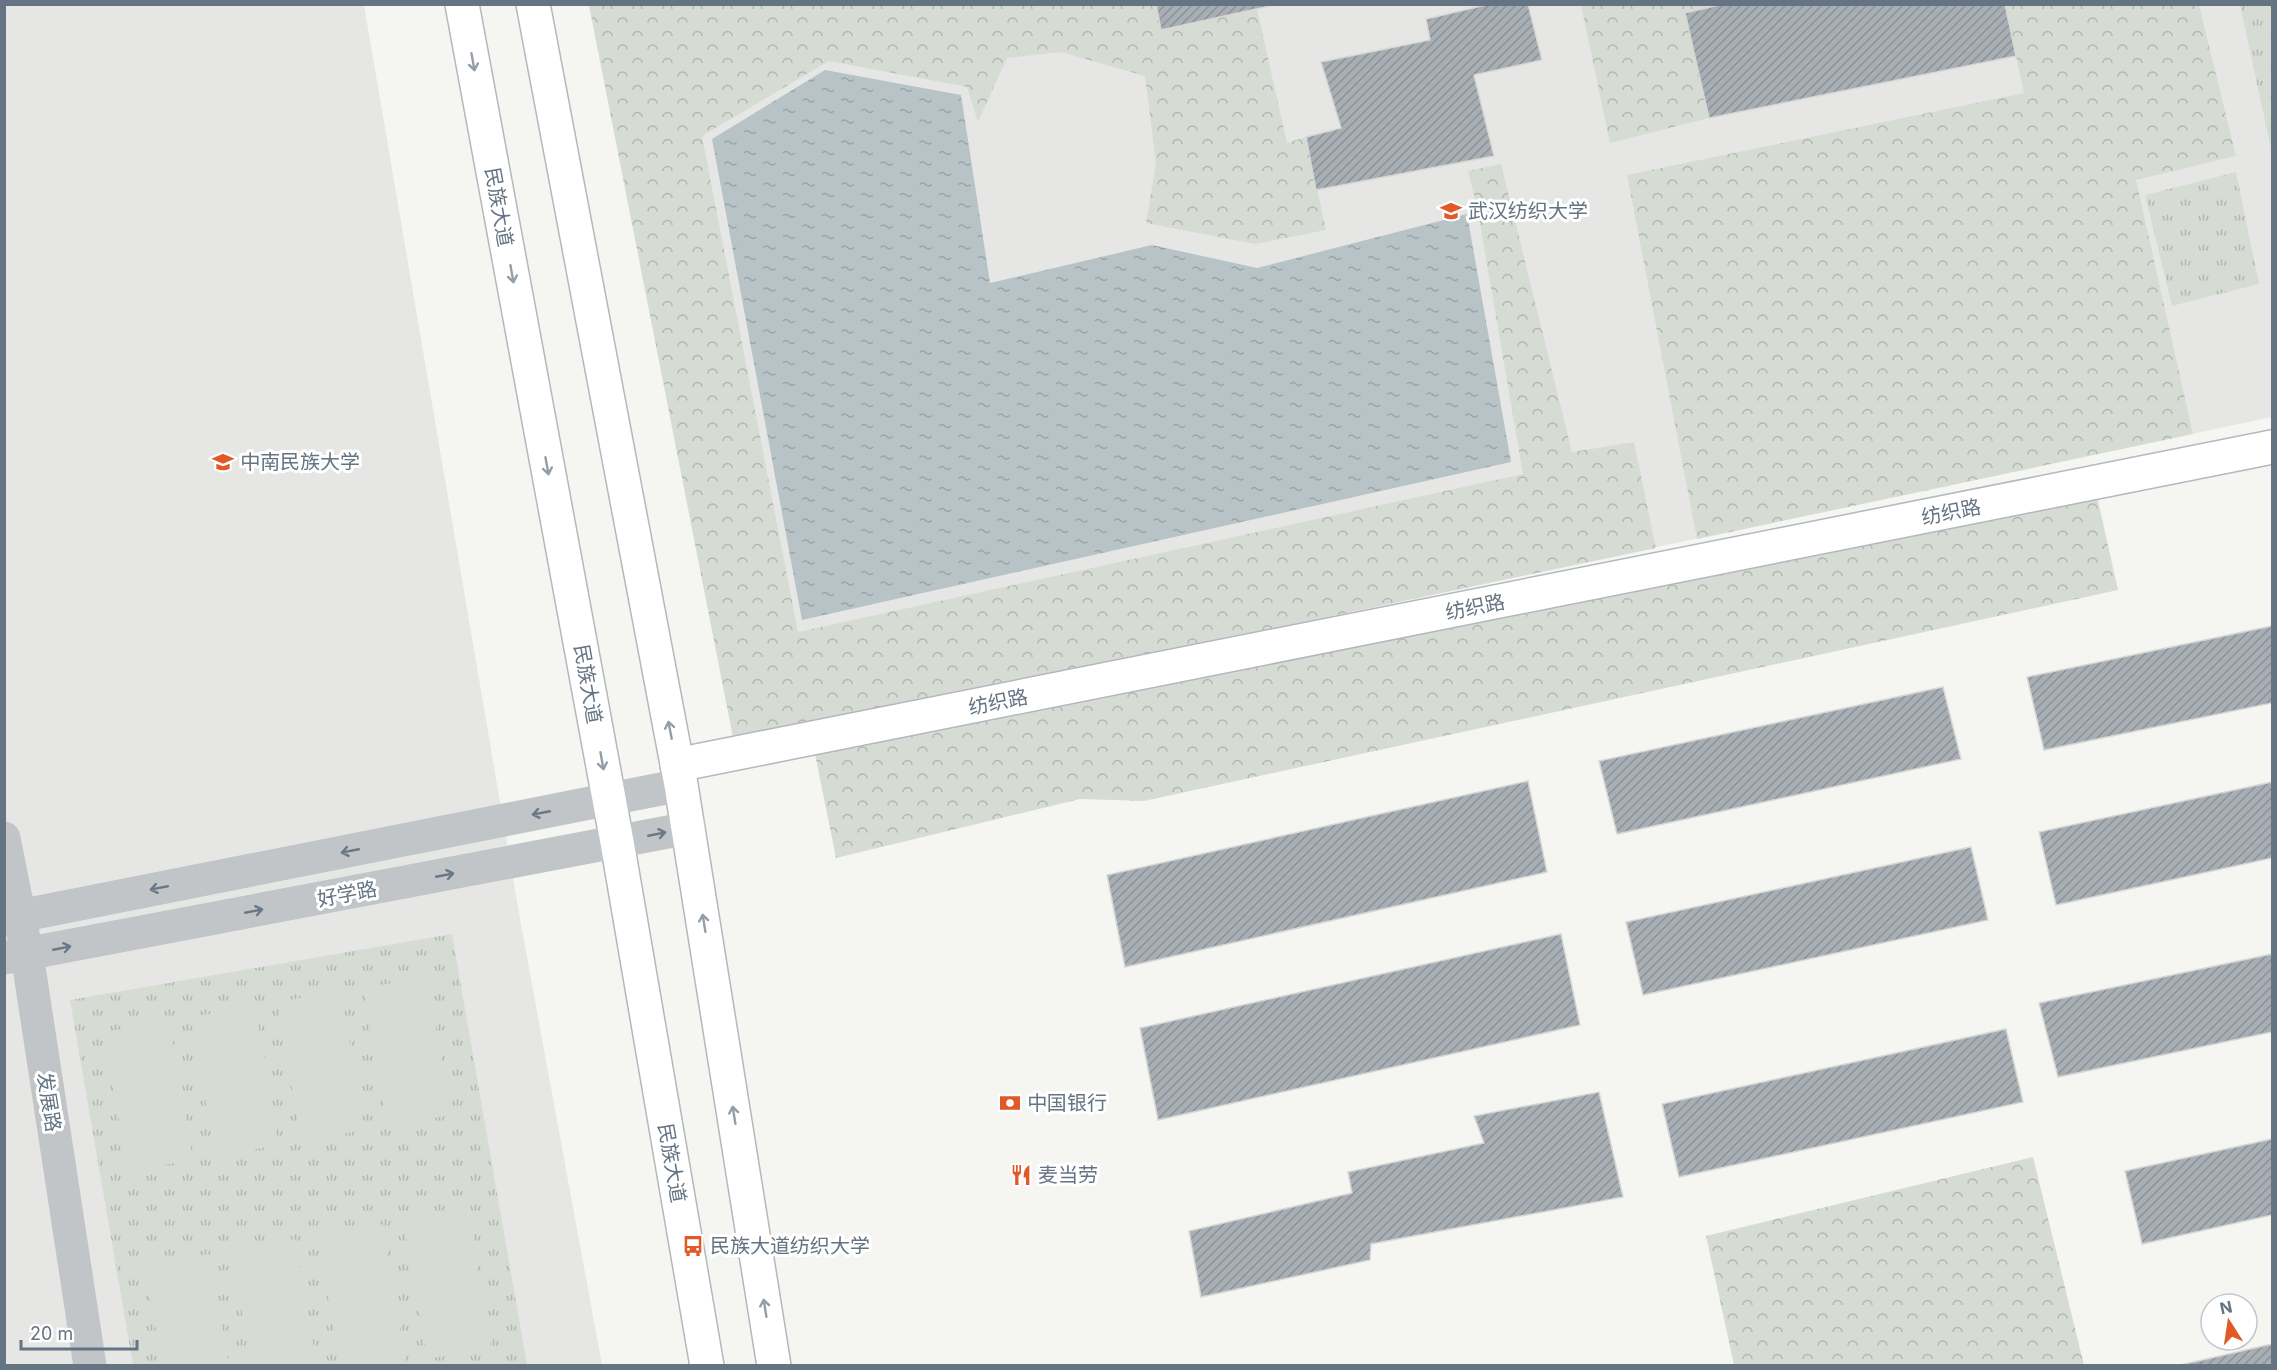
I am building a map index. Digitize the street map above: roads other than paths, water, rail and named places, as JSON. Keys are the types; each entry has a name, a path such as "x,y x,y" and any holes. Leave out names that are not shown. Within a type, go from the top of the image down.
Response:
{"main road":[{"name":"民族大道","path":"462,4 617,842 707,1365"},
{"path":"533,4 689,828 774,1365"},
{"name":"纺织路","path":"679,775 2272,447"}],"street":[{"path":"12,917 609,800 679,775"},
{"name":"好学路","path":"16,956 689,828"},
{"name":"发展路","path":"4,838 16,956 90,1365"}],"water":[{"path":"825,70 961,95 990,283 1152,245 1257,268 1467,214 1511,462 802,620 712,139"}],"place":[{"name":"武汉纺织大学","path":"1451,211"},
{"name":"中南民族大学","path":"223,462"},
{"name":"中国银行","path":"1010,1103"},
{"name":"麦当劳","path":"1021,1175"},
{"name":"民族大道纺织大学","path":"693,1246"}]}
